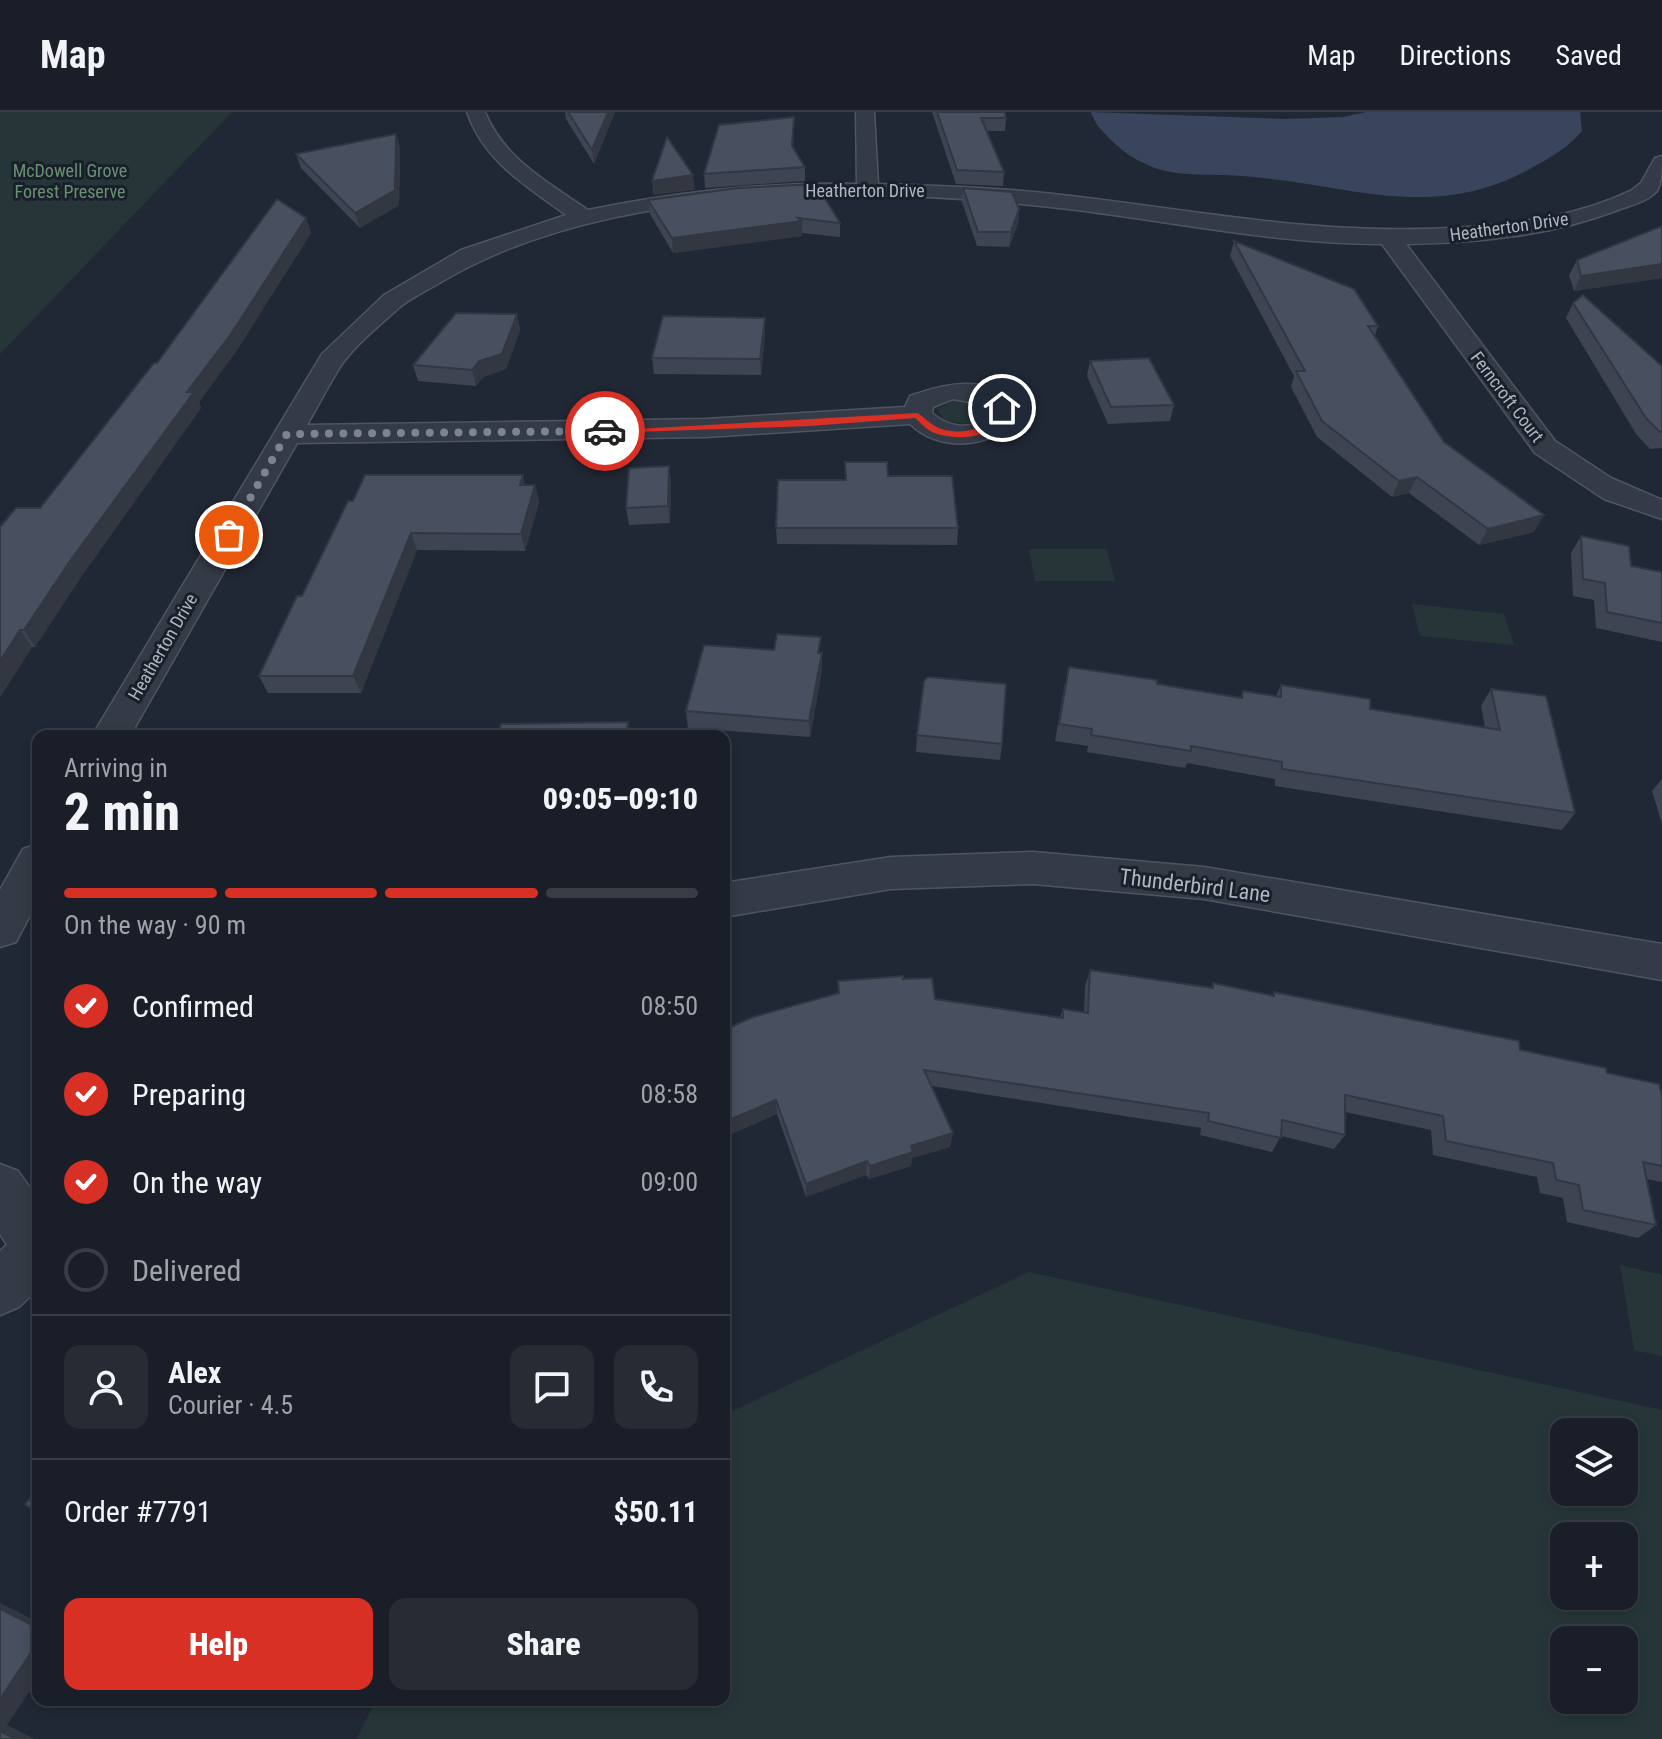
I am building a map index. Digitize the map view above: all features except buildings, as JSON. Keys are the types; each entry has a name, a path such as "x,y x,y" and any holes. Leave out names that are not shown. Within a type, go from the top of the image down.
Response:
{"street":[{"path":"476,112 489,140 506,158 583,217"},
{"path":"865,112 868,189"},
{"name":"Heatherton Drive","path":"114,730 341,347 392,299 466,256 518,236 583,217 714,197 868,189 1020,197 1269,231 1390,239 1505,231 1591,213 1655,188 1662,162"},
{"name":"Ferncroft Court","path":"1390,239 1545,447 1573,470 1609,490 1662,510"},
{"path":"287,434 690,429 917,415"},
{"name":"Thunderbird Lane","path":"730,899 891,873 1033,868 1204,883 1662,962"},
{"path":"0,930 32,871"},
{"path":"0,1188 32,1236"},
{"path":"0,1288 32,1258"}],"green space":[{"name":"McDowell Grove Forest Preserve","path":"0,112 232,112 0,354"},
{"path":"953,401 969,401 984,411 984,415 969,424 945,421 937,409"},
{"path":"1029,549 1107,549 1115,581 1035,581"},
{"path":"1412,604 1504,614 1514,645 1420,636"},
{"path":"1620,1265 1662,1275 1662,1356 1634,1350"},
{"path":"1029,1272 1662,1410 1662,1739 357,1739 373,1706 730,1706 730,1412"}],"water":[{"path":"1091,112 1287,119 1343,117 1366,112 1580,112 1582,131 1550,157 1493,185 1459,194 1392,196 1290,181 1163,170 1129,155 1112,141"}],"way so far":[{"path":"229,535 287,434 605,431"}],"route":[{"path":"605,431 810,423 917,415 933,429 962,434 990,429 1004,416 1002,408"}]}
